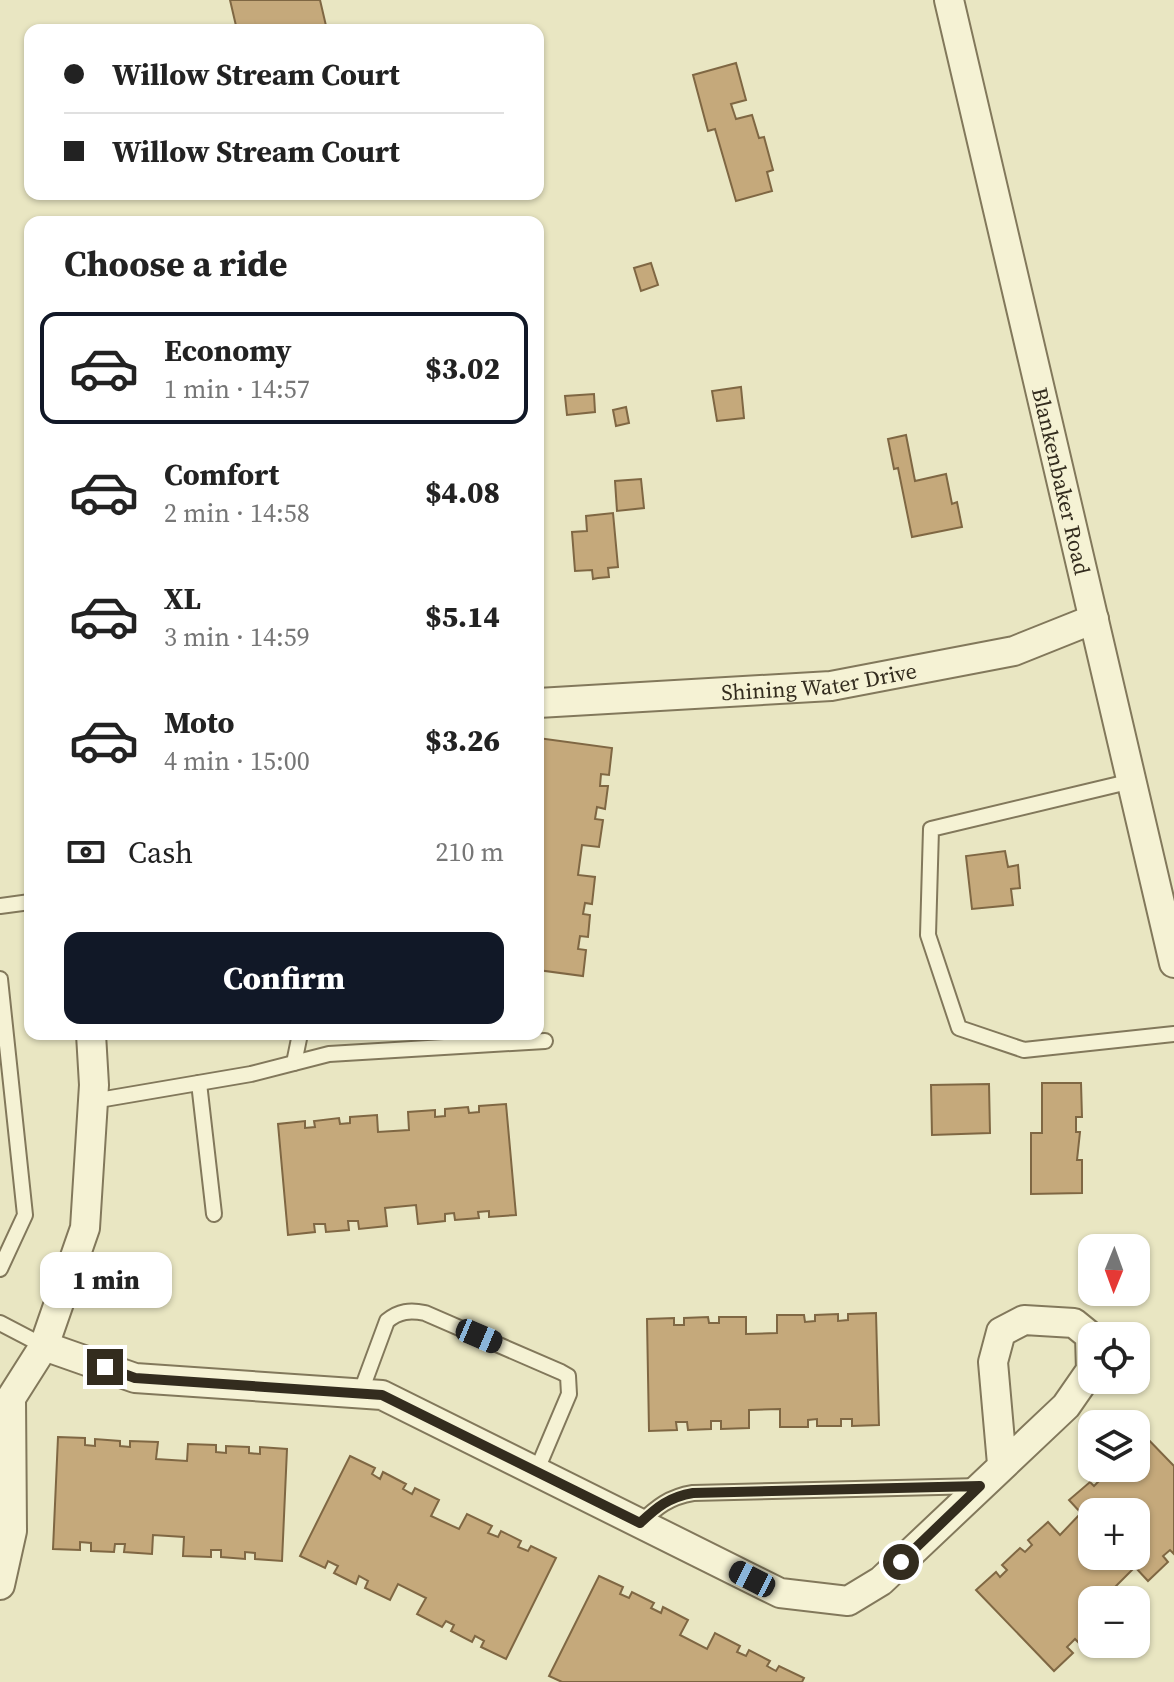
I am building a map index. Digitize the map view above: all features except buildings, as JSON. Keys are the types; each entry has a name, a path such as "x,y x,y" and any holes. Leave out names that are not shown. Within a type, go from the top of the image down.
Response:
{"street":[{"name":"Blankenbaker Road","path":"949,0 1174,963"},
{"name":"Shining Water Drive","path":"544,703 831,686 1014,651 1094,619"},
{"path":"0,1585 12,1531 6,1451 11,1398 44,1346 85,1228 93,1101 91,1040"},
{"path":"44,1346 135,1378 382,1395 780,1593 848,1601 881,1581 1066,1406 1091,1370 1090,1336 1074,1323 1024,1320 1001,1332 993,1362 1002,1464"}],"lane":[{"path":"1132,781 931,829 928,935 959,1028 1024,1050 1174,1034"},
{"path":"0,906 24,903"},
{"path":"0,979 25,1215 0,1269"},
{"path":"294,1063 299,1040"},
{"path":"93,1101 251,1074 329,1054 416,1042 545,1041"},
{"path":"199,1083 214,1214"},
{"path":"360,1394 387,1321 395,1314 413,1311 425,1313 561,1372 568,1376 569,1394 536,1472"},
{"path":"0,1323 44,1346"},
{"path":"640,1523 663,1502 693,1493 980,1486"}],"route":[{"path":"105,1367 135,1378 382,1395 640,1523 663,1502 693,1493 980,1486 901,1562"}]}
